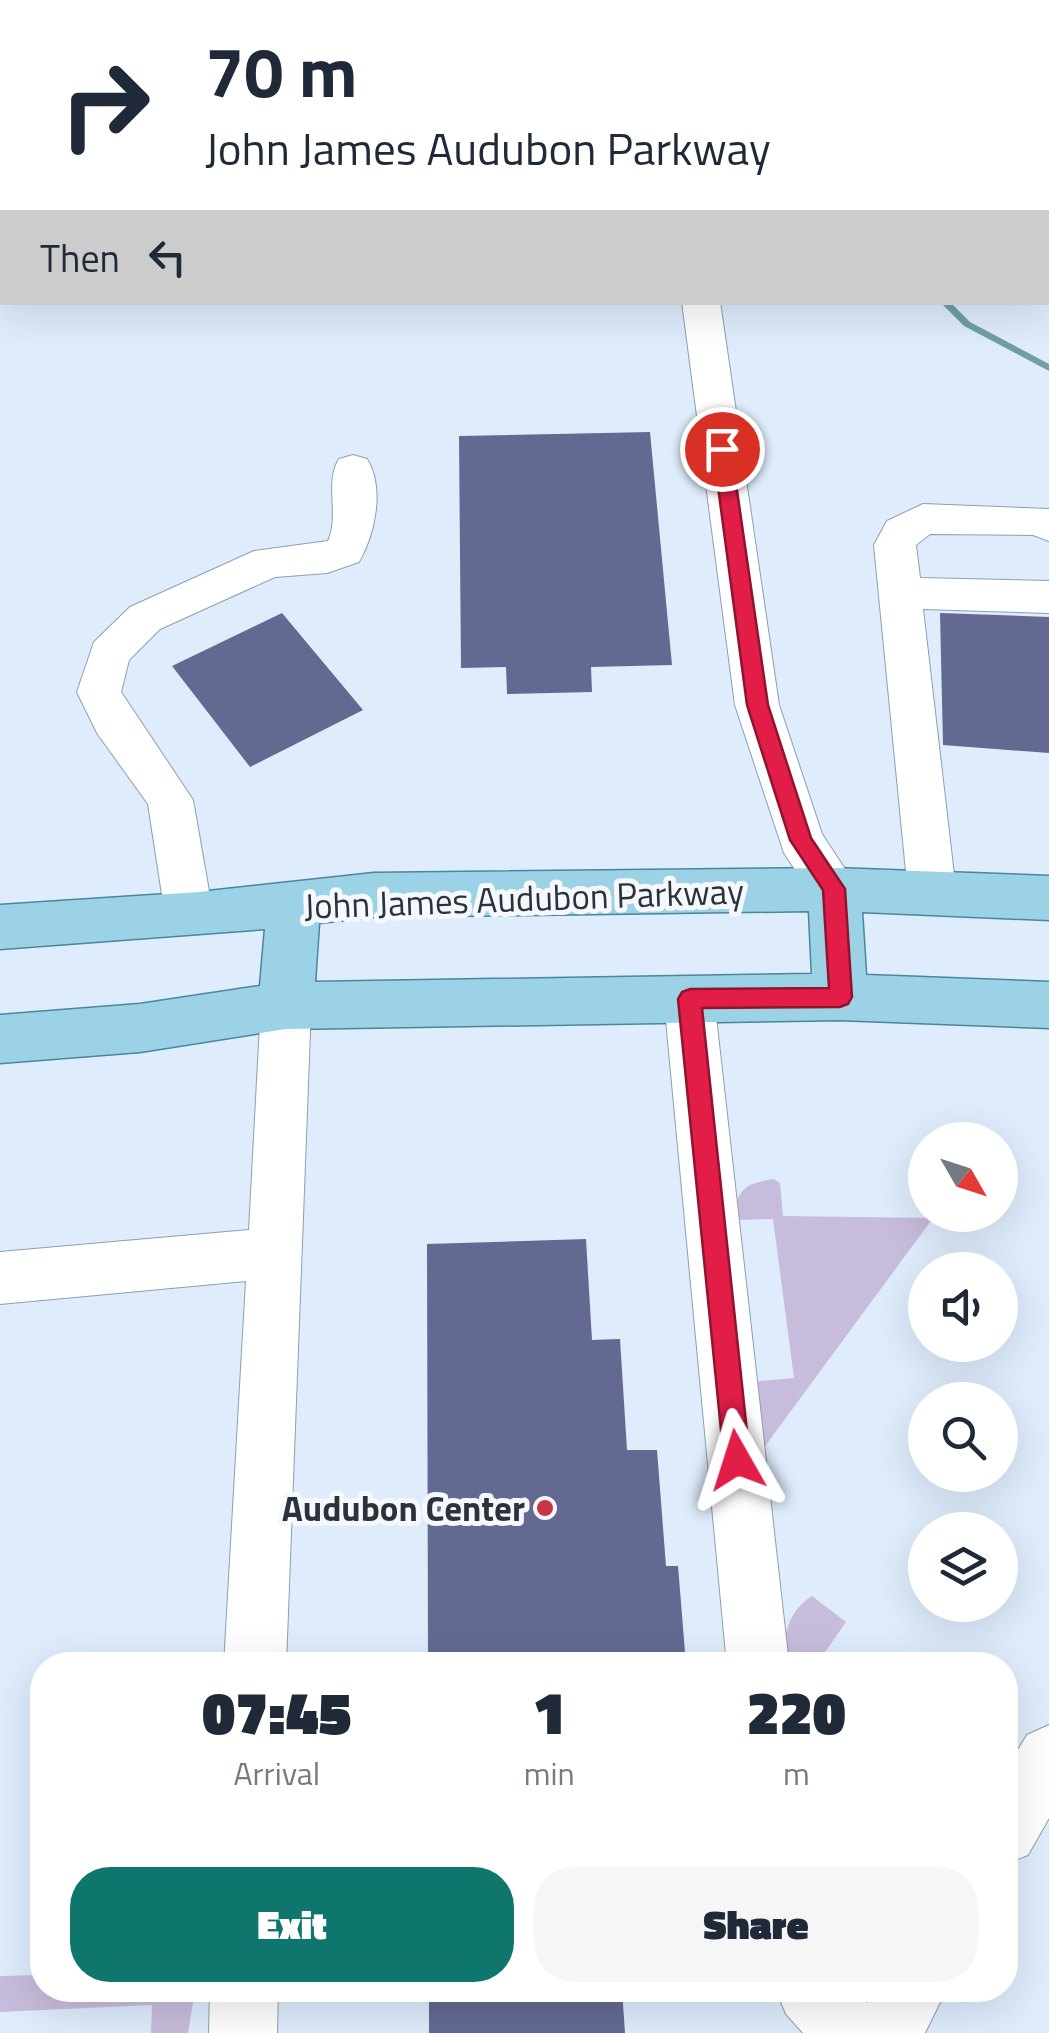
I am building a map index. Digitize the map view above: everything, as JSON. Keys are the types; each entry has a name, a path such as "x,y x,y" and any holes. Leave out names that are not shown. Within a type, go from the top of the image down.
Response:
{"main road":[{"name":"John James Audubon Parkway","path":"0,927 189,914 374,895 834,889 1049,898"},
{"path":"834,889 840,997"},
{"path":"286,1006 294,904"},
{"path":"0,1039 140,1028 286,1006 840,997 1049,1005"}],"lane":[{"path":"701,305 758,705 801,840 834,889"},
{"path":"189,914 170,800 113,722 98,692 109,653 145,618 269,562 327,558 344,551 354,530 353,469"},
{"path":"932,892 895,545 902,531 922,519 1040,521 1049,526"},
{"path":"900,593 1049,597"},
{"path":"690,999 757,1652"},
{"path":"256,1652 286,1006"},
{"path":"0,1278 272,1254"},
{"path":"1018,1810 1049,1757"},
{"path":"242,2033 243,2002"},
{"path":"821,2002 848,2033"},
{"path":"886,2033 905,2002"}],"shaded area":[{"path":"774,1179 780,1183 783,1216 908,1218 908,1232 923,1232 760,1453 755,1387 759,1381 794,1378 773,1219 734,1220 740,1195 755,1183"},
{"path":"812,1596 846,1622 825,1652 784,1652 788,1626"},
{"path":"30,1975 30,2002 193,2002 188,2033 151,2033 152,2005 0,2012 0,1976"}],"building":[{"path":"650,432 672,665 591,667 592,692 507,694 506,667 461,668 459,436"},
{"path":"282,613 363,710 250,767 172,666"},
{"path":"940,613 1049,617 1049,753 943,745"},
{"name":"Audubon Center","path":"586,1239 592,1340 620,1339 627,1450 657,1450 666,1566 678,1566 685,1652 428,1652 427,1244"},
{"path":"429,2002 623,2002 625,2033 429,2033"}],"waterway":[{"path":"947,305 967,324 1049,368"}],"place":[{"name":"Audubon Center","path":"545,1508"}],"route":[{"path":"722,449 758,705 801,840 834,889 840,997 690,999 737,1460"}]}
